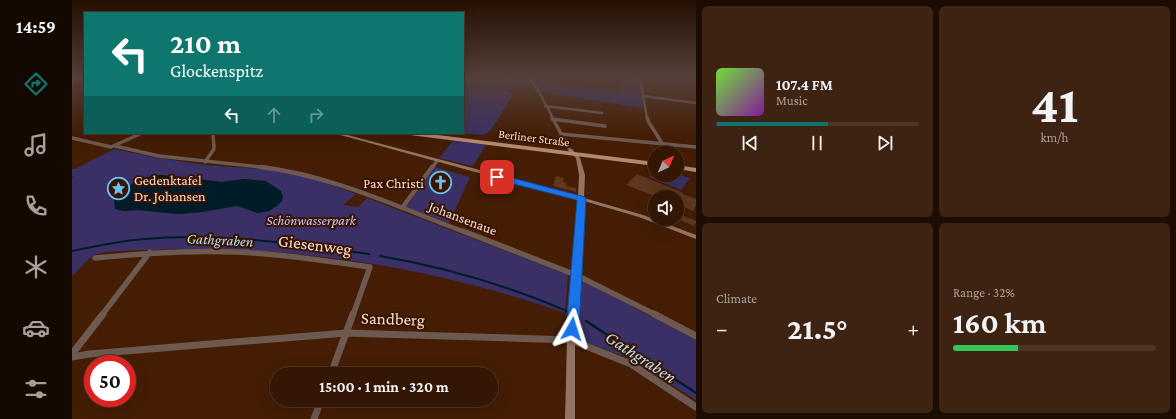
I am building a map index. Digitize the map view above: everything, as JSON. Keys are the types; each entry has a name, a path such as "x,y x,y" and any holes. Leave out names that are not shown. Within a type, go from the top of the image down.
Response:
{"main road":[{"path":"339,134 641,216 696,238"},
{"name":"Berliner Straße","path":"419,134 648,160"},
{"name":"Berliner Straße","path":"438,134 648,163"},
{"path":"570,419 571,340 582,199 582,175 578,158 572,152"},
{"path":"684,165 696,166"},
{"path":"684,168 696,170"}],"street":[{"path":"542,98 552,119 572,152"},
{"path":"644,98 648,121 662,143"},
{"path":"654,98 696,104"},
{"path":"546,106 602,112"},
{"path":"552,119 605,126"},
{"path":"115,146 140,134"},
{"path":"205,162 213,153 213,134"},
{"path":"561,134 696,147"},
{"name":"Johansenaue","path":"72,138 159,156 288,170 329,181 576,275 626,299 696,336"},
{"path":"402,208 437,161"},
{"path":"72,356 150,252"},
{"name":"Giesenweg","path":"94,258 150,252 238,252 313,259 370,267 334,367"},
{"name":"Sandberg","path":"72,356 346,333 571,340 631,364 696,407"},
{"path":"314,419 318,407"}],"green space":[{"path":"464,98 511,98 491,130 484,135 464,134"},
{"path":"575,98 642,98 643,108"},
{"path":"453,141 486,145 473,166 439,158"},
{"name":"Schönwasserpark","path":"114,149 205,165 287,171 356,194 343,205 358,207 367,198 568,275 565,313 515,297 413,271 309,255 256,251 204,249 139,250 104,253 91,257 72,276 72,169 75,169","holes":["155,175 171,175 221,182 244,179 266,181 258,213 237,205 202,212 179,214 137,210 123,211 114,200 138,180"]},
{"path":"434,167 470,177 449,223 406,207","holes":["434,175 447,178 445,182 448,183 442,189 435,190 431,186 433,182 428,181"]},
{"path":"684,176 690,178 681,190 661,182 684,182"},
{"path":"579,279 696,340 696,400 626,357 577,339"}],"water":[{"path":"160,175 221,182 244,179 266,181 281,191 283,196 282,201 277,206 269,211 258,213 237,206 179,214 137,210 123,211 115,209 114,200 135,182"}],"building":[{"path":"637,174 648,178 648,182 657,182 677,190 648,190 648,194 626,185"},
{"name":"Pax Christi","path":"433,175 447,178 443,189 435,190 431,186 433,182 427,181"},
{"path":"556,176 564,178 563,182 567,183 566,186 576,188 576,192 553,186"},
{"path":"684,194 696,199 696,206 693,211 684,207"},
{"path":"684,216 696,221 694,226 684,222"}],"waterway":[{"name":"Gathgraben","path":"72,251 135,240 172,237 200,237 257,240 369,254"},
{"name":"Gathgraben","path":"380,256 452,271 498,285 567,311"},
{"name":"Gathgraben","path":"586,321 696,393"}],"place":[{"name":"Pax Christi","path":"440,183"},
{"name":"Gedenktafel Dr. Johansen","path":"119,188"}],"route":[{"path":"497,177 582,199 575,306 572,329"}]}
